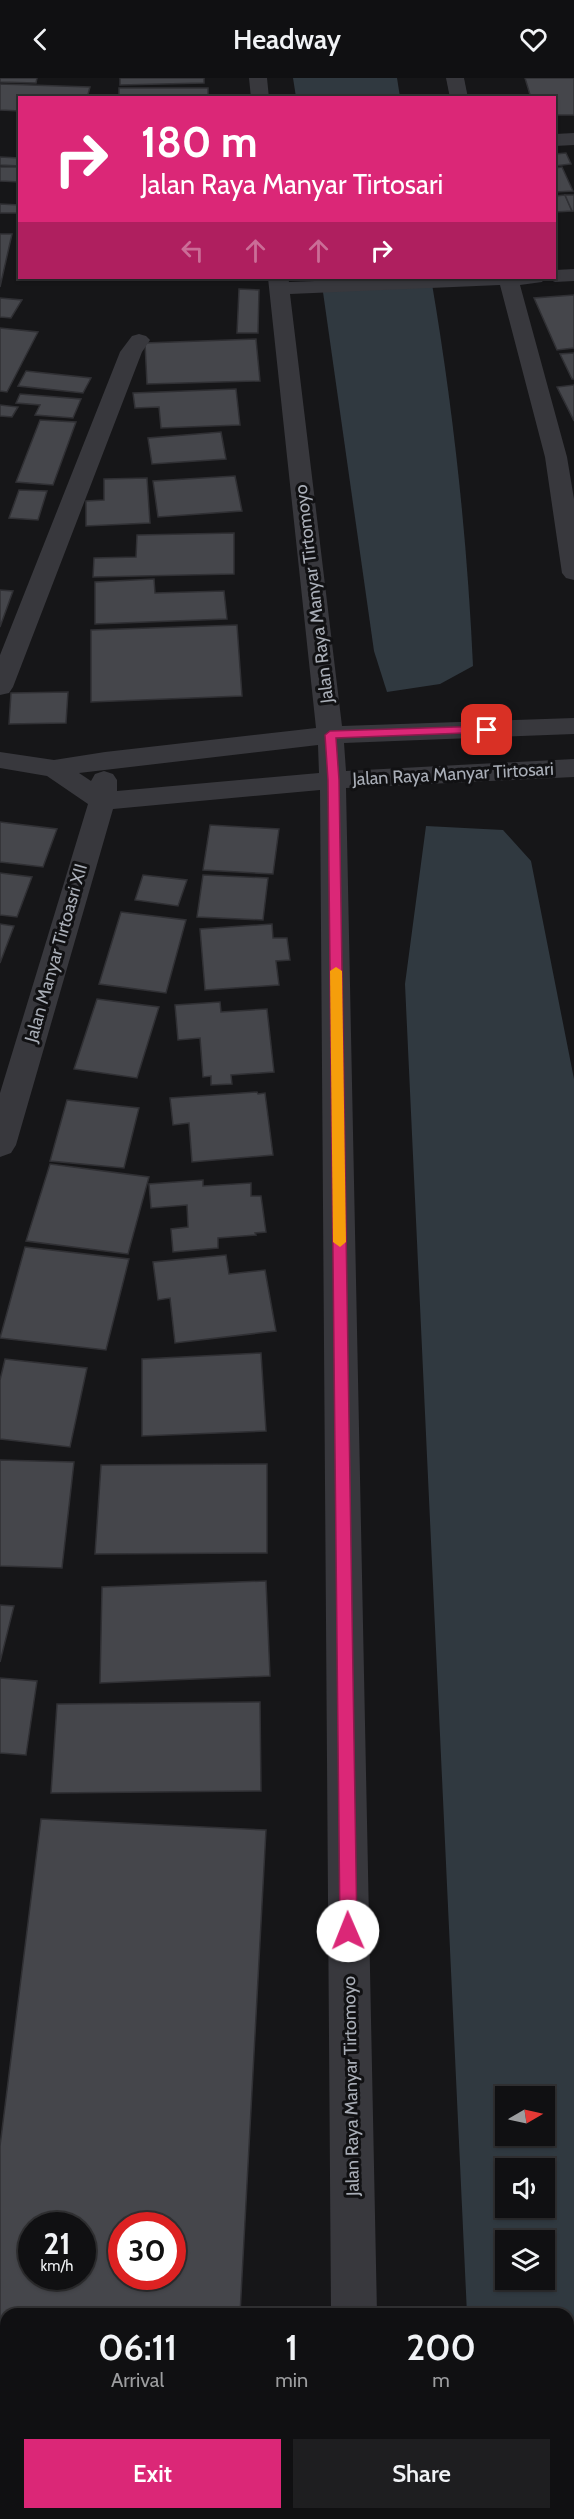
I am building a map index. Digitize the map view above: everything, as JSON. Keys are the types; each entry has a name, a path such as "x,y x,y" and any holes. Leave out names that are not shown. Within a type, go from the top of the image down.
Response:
{"street":[{"path":"258,78 260,96"},
{"path":"455,78 459,96"},
{"path":"556,140 574,139"},
{"path":"556,276 574,275"},
{"path":"279,283 317,287 490,279"},
{"path":"508,279 565,457 574,573"},
{"name":"Jalan Raya Manyar Tirtomoyo","path":"279,283 330,735 333,780 354,2308"},
{"path":"0,687 127,363 139,340"},
{"path":"0,760 54,769 105,760 330,735 574,726"},
{"name":"Jalan Manyar Tirtoasri XII","path":"0,1145 96,817 103,801 105,760"},
{"name":"Jalan Raya Manyar Tirtosari","path":"103,801 333,780 574,768"},
{"path":"54,769 103,801"}],"shaded area":[{"path":"293,78 397,78 400,96 296,96"},
{"path":"321,279 431,279 458,471 473,666 440,684 387,692 374,651"},
{"path":"426,826 503,830 531,861 574,1079 574,2308 467,2308 405,984"}],"building":[{"path":"0,78 37,78 36,83 0,82"},
{"path":"120,78 204,78 204,83 120,85"},
{"path":"525,78 574,78 574,115 556,115 556,96 530,96"},
{"path":"0,84 90,87 88,96 18,96 18,111 0,110"},
{"path":"119,88 208,88 208,96 119,96"},
{"path":"566,153 571,164 556,166 556,154"},
{"path":"0,157 18,158 18,166 0,165"},
{"path":"0,167 18,167 18,182 0,181"},
{"path":"562,167 573,191 556,192 556,168"},
{"path":"565,195 572,211 556,212 556,196"},
{"path":"565,195 574,195 574,211 572,211"},
{"path":"0,204 18,205 18,213 0,213"},
{"path":"0,234 12,234 0,287"},
{"path":"239,289 259,290 258,333 237,333"},
{"path":"574,295 574,348 557,350 534,298"},
{"path":"0,298 22,300 11,318 0,317"},
{"path":"0,328 38,332 7,392 0,391"},
{"path":"256,339 260,381 147,384 145,343"},
{"path":"574,353 574,379 572,379 560,354"},
{"path":"26,371 91,378 83,393 18,386"},
{"path":"574,385 574,421 557,387"},
{"path":"236,389 240,425 161,428 159,407 135,408 133,393"},
{"path":"20,394 81,399 73,418 35,415 40,405 16,403"},
{"path":"0,405 18,407 12,417 0,416"},
{"path":"40,420 76,422 53,485 16,482"},
{"path":"221,432 226,459 152,464 148,438"},
{"path":"235,476 242,511 158,517 153,481"},
{"path":"147,478 150,523 86,526 86,501 104,500 104,479"},
{"path":"19,490 47,491 38,520 9,518"},
{"path":"234,533 234,574 93,577 94,558 136,557 137,535"},
{"path":"154,579 155,593 224,591 227,619 95,624 95,582"},
{"path":"0,590 13,591 0,627"},
{"path":"237,625 242,696 91,702 91,630"},
{"path":"68,692 66,723 9,724 11,693"},
{"path":"0,822 57,829 43,867 0,862"},
{"path":"210,825 279,829 273,874 203,870"},
{"path":"0,873 32,877 17,917 0,915"},
{"path":"143,875 187,880 178,906 135,900"},
{"path":"203,875 268,878 263,920 197,917"},
{"path":"121,912 186,920 166,993 99,984"},
{"path":"0,924 14,926 0,963"},
{"path":"272,924 273,938 287,938 290,960 276,961 279,985 205,990 200,929"},
{"path":"97,999 159,1007 137,1078 74,1069"},
{"path":"220,1002 221,1012 267,1009 274,1072 231,1075 232,1084 211,1085 211,1076 203,1077 200,1038 178,1040 175,1005"},
{"path":"257,1092 258,1094 265,1093 273,1155 192,1162 189,1123 173,1125 170,1098"},
{"path":"67,1100 139,1108 124,1168 50,1161"},
{"path":"50,1164 149,1177 128,1254 26,1241"},
{"path":"203,1180 203,1186 251,1183 251,1196 261,1196 266,1232 218,1238 218,1248 173,1252 171,1229 188,1227 187,1205 151,1208 149,1184"},
{"path":"25,1247 129,1259 106,1350 0,1338"},
{"path":"226,1255 229,1274 265,1270 276,1331 175,1343 170,1298 158,1300 153,1262"},
{"path":"261,1353 266,1431 142,1436 142,1359"},
{"path":"5,1359 87,1368 70,1447 0,1439 0,1380"},
{"path":"0,1460 74,1462 62,1568 0,1566"},
{"path":"267,1464 267,1553 95,1554 101,1465"},
{"path":"266,1581 270,1676 100,1683 102,1587"},
{"path":"0,1605 14,1606 0,1662"},
{"path":"0,1678 37,1681 26,1755 0,1753"},
{"path":"260,1702 261,1791 51,1793 57,1704"},
{"path":"41,1819 266,1830 240,2308 0,2308 0,2146"}],"slow traffic":[{"path":"336,971 340,1242"}],"route":[{"path":"348,1931 333,780 330,735 487,730"}]}
